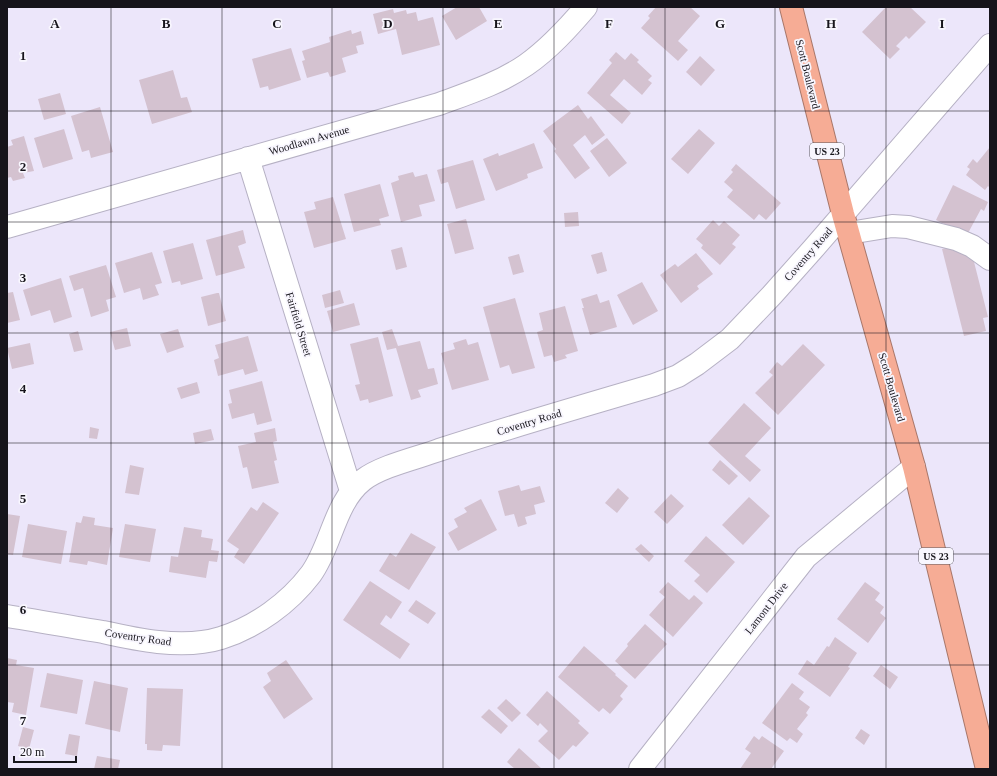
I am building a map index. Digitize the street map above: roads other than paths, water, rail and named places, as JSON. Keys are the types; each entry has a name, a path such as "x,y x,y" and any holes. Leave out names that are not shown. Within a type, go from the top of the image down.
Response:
{"highway":[{"name":"Scott Boulevard","path":"791,7 846,223 914,467 988,764"}],"street":[{"name":"Woodlawn Avenue","path":"7,227 439,104 474,92 504,78 531,61 556,40 586,7"},
{"name":"Coventry Road","path":"7,616 158,642 201,641 220,638 237,632 271,613 288,600 315,568 351,491 364,479 397,464 479,437 654,385 678,376 698,364 730,339 772,295 846,223 990,45"},
{"name":"Fairfield Street","path":"248,158 351,491"},
{"path":"846,223 908,227 956,239 972,246 990,260"},
{"name":"Lamont Drive","path":"640,769 806,557 914,467"}]}
